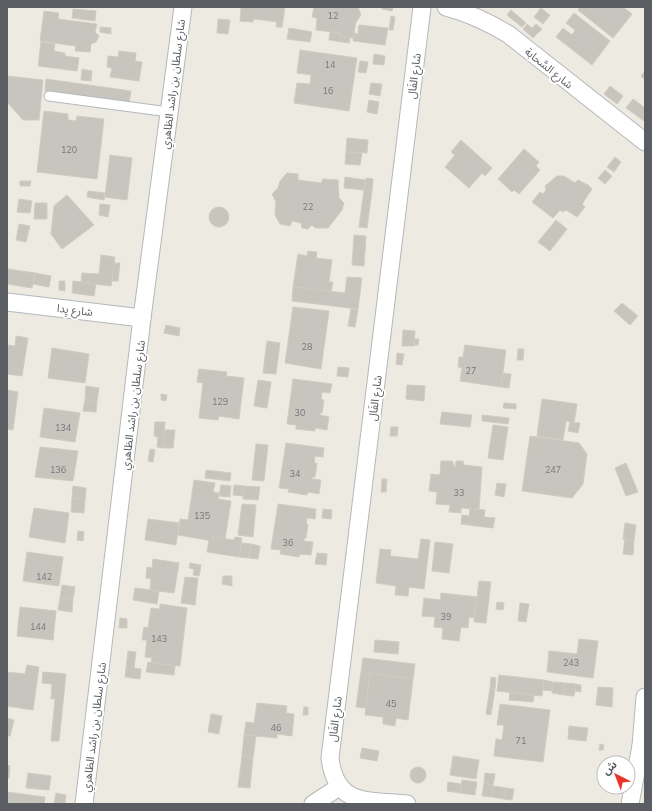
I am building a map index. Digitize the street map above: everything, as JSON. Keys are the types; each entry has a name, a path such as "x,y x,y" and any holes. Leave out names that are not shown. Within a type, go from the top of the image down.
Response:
{"street":[{"name":"شارع سلطان بن راشد الظاهري","path":"84,804 142,318 183,7"},
{"name":"شارع الفَال","path":"339,786 332,773 330,758 422,7"},
{"name":"شارع السَّحابة","path":"446,7 467,13 488,22 508,34 645,142"},
{"name":"شارع يِدا","path":"7,302 142,318"},
{"path":"630,804 643,742 645,697"},
{"path":"313,804 339,786 350,795 360,800 407,804"}],"lane":[{"path":"49,96 169,112"}],"building":[{"path":"241,7 285,7 282,27 276,27 277,22 254,19 253,22 240,21"},
{"path":"314,7 358,7 361,15 356,22 353,38 339,36 340,33 316,30 317,18 312,17"},
{"path":"382,7 393,7 392,11 382,9"},
{"path":"580,7 623,7 632,14 613,38 578,10"},
{"path":"541,8 550,15 543,24 534,17"},
{"path":"73,9 96,11 95,21 72,18"},
{"path":"511,10 526,23 522,27 507,15"},
{"path":"44,11 59,13 58,19 97,24 95,32 99,36 96,42 91,44 90,52 75,51 76,46 40,41"},
{"path":"574,13 610,41 592,65 556,37 563,28 572,35 575,30 566,23"},
{"path":"391,16 395,17 393,30 389,30"},
{"path":"218,19 230,20 228,34 217,33"},
{"path":"527,24 532,28 536,24 542,29 533,38 523,29"},
{"path":"359,25 388,28 385,45 353,41 354,33 358,34"},
{"path":"100,27 111,28 111,34 100,32"},
{"path":"289,28 312,32 310,42 287,39"},
{"path":"330,32 340,33 339,36 350,38 349,43 329,40"},
{"path":"41,42 55,44 54,51 65,53 65,56 79,58 77,71 38,66"},
{"path":"300,50 357,58 349,111 294,103 297,83 310,84 311,75 297,73"},
{"path":"119,51 136,53 135,61 142,62 139,81 110,77 112,68 107,67 108,56 118,57"},
{"path":"374,54 385,56 384,65 373,64"},
{"path":"360,61 368,62 366,73 358,72"},
{"path":"82,69 92,71 91,81 81,80"},
{"path":"645,71 645,80 641,76"},
{"path":"7,76 43,80 39,120 23,120 7,102"},
{"path":"46,79 131,91 129,104 45,91"},
{"path":"371,83 382,84 380,96 369,94"},
{"path":"610,86 623,96 617,104 604,94"},
{"path":"633,99 645,108 644,121 626,108"},
{"path":"369,100 379,102 377,114 367,112"},
{"path":"44,111 68,114 68,120 76,121 77,116 104,119 97,179 37,172"},
{"path":"347,138 368,140 367,153 346,152"},
{"path":"461,140 492,168 485,176 482,173 469,188 445,167 455,155 451,152"},
{"path":"524,149 539,162 536,166 540,170 519,194 514,190 512,192 498,179"},
{"path":"346,152 362,153 360,165 345,164"},
{"path":"110,155 132,158 127,200 105,197"},
{"path":"615,157 621,162 614,172 607,167"},
{"path":"605,170 612,176 605,184 598,178"},
{"path":"287,173 298,174 298,180 321,183 323,179 338,180 339,198 344,203 342,210 328,228 315,228 312,225 308,229 302,228 301,223 292,221 290,226 280,224 275,215 276,202 272,194 278,188 280,181"},
{"path":"557,176 564,176 575,183 578,180 588,185 592,189 582,204 585,207 577,217 566,210 563,212 560,210 553,218 532,202 540,192 543,194 546,190 545,186"},
{"path":"345,177 365,180 364,190 344,188"},
{"path":"366,178 373,179 372,191 364,190"},
{"path":"20,181 31,181 30,186 20,186"},
{"path":"364,190 372,191 367,228 359,227"},
{"path":"88,191 105,193 104,200 87,197"},
{"path":"67,195 94,225 62,249 51,234 54,206"},
{"path":"19,199 32,201 30,213 17,212"},
{"path":"35,203 47,203 47,219 34,219"},
{"path":"100,204 110,205 108,217 99,215"},
{"path":"219,207 226,210 229,217 226,224 219,227 212,224 209,217 212,210"},
{"path":"556,220 567,229 550,251 538,242"},
{"path":"19,224 30,226 26,242 16,240"},
{"path":"354,235 366,236 364,266 352,265"},
{"path":"308,251 317,252 316,258 332,260 329,282 333,282 331,292 293,287 298,254 307,256"},
{"path":"101,255 115,257 111,286 81,282 82,273 99,274"},
{"path":"114,263 120,263 118,281 112,281"},
{"path":"8,269 35,273 32,288 7,284"},
{"path":"35,273 51,276 49,287 33,284"},
{"path":"347,277 362,278 358,309 292,301 293,287 345,293"},
{"path":"59,281 65,281 65,291 59,290"},
{"path":"73,281 96,284 94,296 72,293"},
{"path":"622,303 638,316 630,325 614,311"},
{"path":"293,307 329,311 321,369 285,363"},
{"path":"351,309 358,309 355,327 348,326"},
{"path":"166,325 180,328 179,336 164,333"},
{"path":"403,330 415,331 414,346 402,346"},
{"path":"16,336 28,338 22,376 7,374 7,345 15,346"},
{"path":"415,339 419,339 418,345 414,345"},
{"path":"267,341 280,343 276,374 263,373"},
{"path":"465,345 506,350 501,387 460,381 462,368 458,367 459,357 463,357"},
{"path":"52,348 89,354 85,383 48,378"},
{"path":"518,349 524,349 523,360 517,360"},
{"path":"397,353 404,354 402,365 396,364"},
{"path":"338,367 349,368 348,377 337,376"},
{"path":"199,369 227,372 226,376 244,378 239,419 219,416 218,420 199,418 203,383 197,382"},
{"path":"503,373 511,374 509,388 501,387"},
{"path":"293,379 332,384 330,393 322,392 321,399 324,400 322,413 320,413 320,415 329,417 327,430 315,428 315,431 296,429 296,425 287,424"},
{"path":"258,380 271,382 267,408 254,406"},
{"path":"407,385 425,386 424,401 406,399"},
{"path":"86,386 99,388 97,401 85,399"},
{"path":"7,390 18,392 13,430 7,429"},
{"path":"161,394 167,395 166,401 161,400"},
{"path":"85,399 97,401 96,412 83,411"},
{"path":"542,399 577,404 574,423 566,421 563,440 537,436"},
{"path":"504,403 516,404 516,409 503,408"},
{"path":"44,408 80,413 75,442 40,437"},
{"path":"442,412 472,415 470,427 440,424"},
{"path":"482,415 509,418 508,424 482,421"},
{"path":"155,422 165,422 163,448 157,447 158,437 154,436"},
{"path":"570,422 580,423 578,433 568,431"},
{"path":"493,425 508,427 503,460 488,458"},
{"path":"391,427 398,427 397,436 390,436"},
{"path":"164,430 175,430 173,448 163,448"},
{"path":"530,436 579,443 587,454 583,484 572,498 522,491"},
{"path":"286,443 324,448 323,457 315,456 314,463 317,463 315,477 312,477 312,479 321,480 319,494 308,492 307,495 288,492 289,489 279,488"},
{"path":"256,444 268,445 264,481 252,480"},
{"path":"40,447 78,451 73,481 35,477"},
{"path":"150,449 155,450 153,462 148,461"},
{"path":"441,461 452,461 455,468 456,461 463,461 464,465 482,467 479,509 461,508 461,513 449,512 450,505 436,504 437,492 429,491 431,474 440,475"},
{"path":"626,463 638,492 626,496 615,468"},
{"path":"206,470 231,473 230,481 205,478"},
{"path":"382,479 387,479 386,492 381,492"},
{"path":"194,480 215,483 213,492 219,493 218,499 231,501 225,539 213,537 213,541 178,535 180,519 188,520"},
{"path":"497,483 506,484 504,497 495,495"},
{"path":"221,485 231,486 230,497 219,496"},
{"path":"234,485 244,486 243,496 233,495"},
{"path":"73,486 86,488 85,500 72,498"},
{"path":"244,486 260,487 258,500 243,499"},
{"path":"72,498 85,500 84,513 71,512"},
{"path":"242,504 256,505 253,537 238,535"},
{"path":"278,504 316,509 315,519 307,518 306,524 308,525 306,538 304,538 304,541 313,542 311,555 300,554 299,557 280,554 281,550 271,549"},
{"path":"34,508 69,513 65,543 29,537"},
{"path":"470,508 485,510 484,517 495,518 493,528 461,524 462,515 469,516"},
{"path":"323,509 332,510 331,519 322,518"},
{"path":"148,519 179,523 176,545 145,540"},
{"path":"625,523 636,525 634,540 623,539"},
{"path":"78,531 84,532 83,541 77,540"},
{"path":"213,537 234,540 235,537 242,538 239,557 207,552 209,540 213,541"},
{"path":"421,539 430,540 424,589 409,587 408,596 395,595 396,586 376,583 380,549 391,550 390,556 418,559"},
{"path":"625,539 634,540 633,555 623,554"},
{"path":"435,542 453,544 449,573 432,571"},
{"path":"242,543 251,544 249,558 239,557"},
{"path":"251,544 260,546 258,559 249,558"},
{"path":"27,552 63,557 59,586 23,581"},
{"path":"317,553 327,554 326,565 315,564"},
{"path":"153,559 179,563 174,593 150,590 151,579 146,578 147,567 152,568"},
{"path":"190,563 201,565 199,576 193,575 194,569 189,568"},
{"path":"223,576 232,576 232,586 222,584"},
{"path":"185,577 198,578 195,605 181,603"},
{"path":"479,581 491,582 486,623 474,622"},
{"path":"62,585 75,587 73,599 60,598"},
{"path":"135,588 159,591 157,604 133,600"},
{"path":"441,593 477,597 474,618 469,617 468,628 461,627 459,641 442,639 443,628 434,627 435,617 422,616 424,598 440,600"},
{"path":"60,598 73,599 72,612 58,610"},
{"path":"497,602 504,603 503,610 496,609"},
{"path":"520,603 529,604 526,622 518,621"},
{"path":"160,604 187,608 180,666 151,663 152,658 145,657 147,640 142,640 144,627 148,628 151,608 160,609"},
{"path":"20,607 56,611 53,640 17,636"},
{"path":"120,618 127,619 127,628 119,628"},
{"path":"579,639 598,641 593,678 547,672 549,651 577,654"},
{"path":"375,640 399,642 398,654 374,652"},
{"path":"128,651 136,652 134,668 141,669 140,679 125,677"},
{"path":"363,658 415,664 413,679 370,673 366,708 356,707"},
{"path":"148,662 175,666 174,675 146,672"},
{"path":"27,665 39,667 33,710 7,706 7,672 25,674"},
{"path":"43,672 66,674 59,741 51,741 55,699 51,699 52,684 42,683"},
{"path":"370,673 413,679 408,720 396,718 395,726 383,724 383,717 365,715"},
{"path":"499,675 544,680 542,696 497,691"},
{"path":"491,677 496,678 495,689 490,688"},
{"path":"544,680 553,682 552,691 543,690"},
{"path":"553,682 565,683 564,695 552,693"},
{"path":"565,683 576,684 574,696 564,695"},
{"path":"576,684 581,685 581,692 575,691"},
{"path":"598,687 613,688 612,707 596,705"},
{"path":"490,688 495,689 491,715 486,714"},
{"path":"510,692 534,695 533,702 509,700"},
{"path":"257,703 287,706 286,713 294,714 292,736 277,734 277,738 244,735 246,722 254,723"},
{"path":"500,704 550,710 543,762 494,756 496,739 502,740 504,725 497,725"},
{"path":"304,707 308,707 308,715 303,715"},
{"path":"211,714 222,716 219,734 208,732"},
{"path":"7,718 14,720 10,736 7,736"},
{"path":"569,726 588,728 586,741 568,739"},
{"path":"244,735 256,736 253,758 242,756"},
{"path":"600,744 604,745 603,750 599,750"},
{"path":"362,748 379,751 377,761 360,758"},
{"path":"242,756 253,758 250,788 238,787"},
{"path":"453,756 479,760 476,779 450,775"},
{"path":"7,765 10,766 9,778 7,778"},
{"path":"415,767 421,767 426,772 424,781 421,783 415,783 410,778 410,772"},
{"path":"28,773 51,776 49,790 26,788"},
{"path":"485,773 495,774 493,785 484,783"},
{"path":"462,780 477,782 475,795 460,793"},
{"path":"448,782 461,784 460,793 447,791"},
{"path":"484,783 493,785 492,797 482,796"},
{"path":"493,786 506,788 504,799 492,797"},
{"path":"506,788 514,789 512,800 504,799"},
{"path":"7,792 45,797 44,804 7,804"},
{"path":"56,793 66,795 65,804 54,804"}]}
